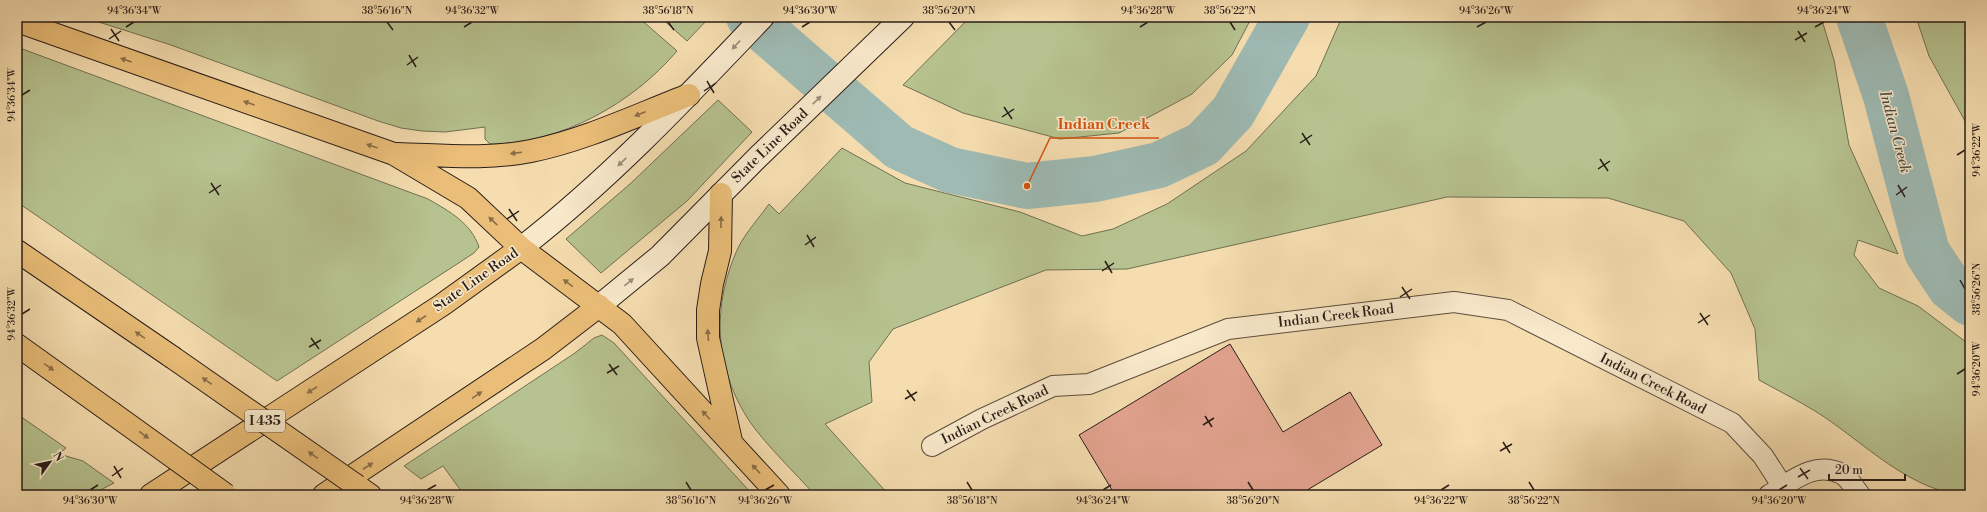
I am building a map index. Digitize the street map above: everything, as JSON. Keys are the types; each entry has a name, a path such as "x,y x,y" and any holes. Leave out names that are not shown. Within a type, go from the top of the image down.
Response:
{"main road":[{"name":"State Line Road","path":"151,495 442,305 521,248 593,189 630,156 763,17"},
{"name":"State Line Road","path":"324,495 543,349 660,256 759,156 903,17"},
{"path":"17,21 394,154 468,198 521,248 622,324 779,495"},
{"path":"394,154 486,156 530,152 575,139 689,95"},
{"path":"721,194 720,251 712,284 708,310 708,338 732,444"},
{"name":"I 435","path":"17,251 370,495"},
{"path":"17,345 226,495"}],"street":[{"name":"Indian Creek Road","path":"932,446 982,419 1053,386 1089,384 1228,329 1454,302 1508,310 1732,423 1763,456 1776,491 1806,472 1821,469 1842,475 1860,495"}],"green space":[{"path":"83,17 638,17 677,51 639,88 617,104 593,117 568,129 542,137 516,142 490,144 485,139 485,127 445,132 401,128 378,121 171,45"},
{"path":"660,17 707,17 708,19 687,41"},
{"path":"970,17 1252,17 1232,55 1192,94 1119,133 1060,139 963,113 903,85"},
{"path":"1342,17 1821,17 1834,60 1849,145 1898,254 1858,240 1854,255 1879,288 1918,306 1970,345 1970,495 1949,493 1928,486 1908,476 1888,464 1815,411 1759,380 1755,329 1731,273 1684,221 1608,198 1447,197 1127,269 1046,270 893,329 869,362 872,402 825,424 889,495 815,495 773,450 750,422 738,401 729,380 723,358 720,336 724,291 730,268 742,240 769,204 779,214 842,148 905,183 1020,212 1082,236 1113,229 1167,204 1246,151 1316,76"},
{"path":"1916,17 1966,17 1970,24 1970,130 1929,56"},
{"path":"17,47 428,199 444,208 465,224 471,231 479,247 474,253 277,381 17,202"},
{"path":"718,100 752,132 687,201 601,273 566,239 630,184"},
{"path":"602,335 614,343 753,495 464,495 443,466 421,479 404,466 575,353 594,338"},
{"path":"17,414 66,448 59,454 83,461 114,483 91,495 17,495"}],"building":[{"path":"1230,344 1283,432 1350,392 1382,445 1299,495 1115,495 1079,435"}],"waterway":[{"name":"Indian Creek","path":"749,17 899,147 950,170 1027,186 1095,179 1159,165 1203,144 1233,112 1287,17"},
{"name":"Indian Creek","path":"1859,17 1886,96 1927,252 1950,287 1970,303"}],"place":[{"name":"Indian Creek","path":"1027,186"}]}
